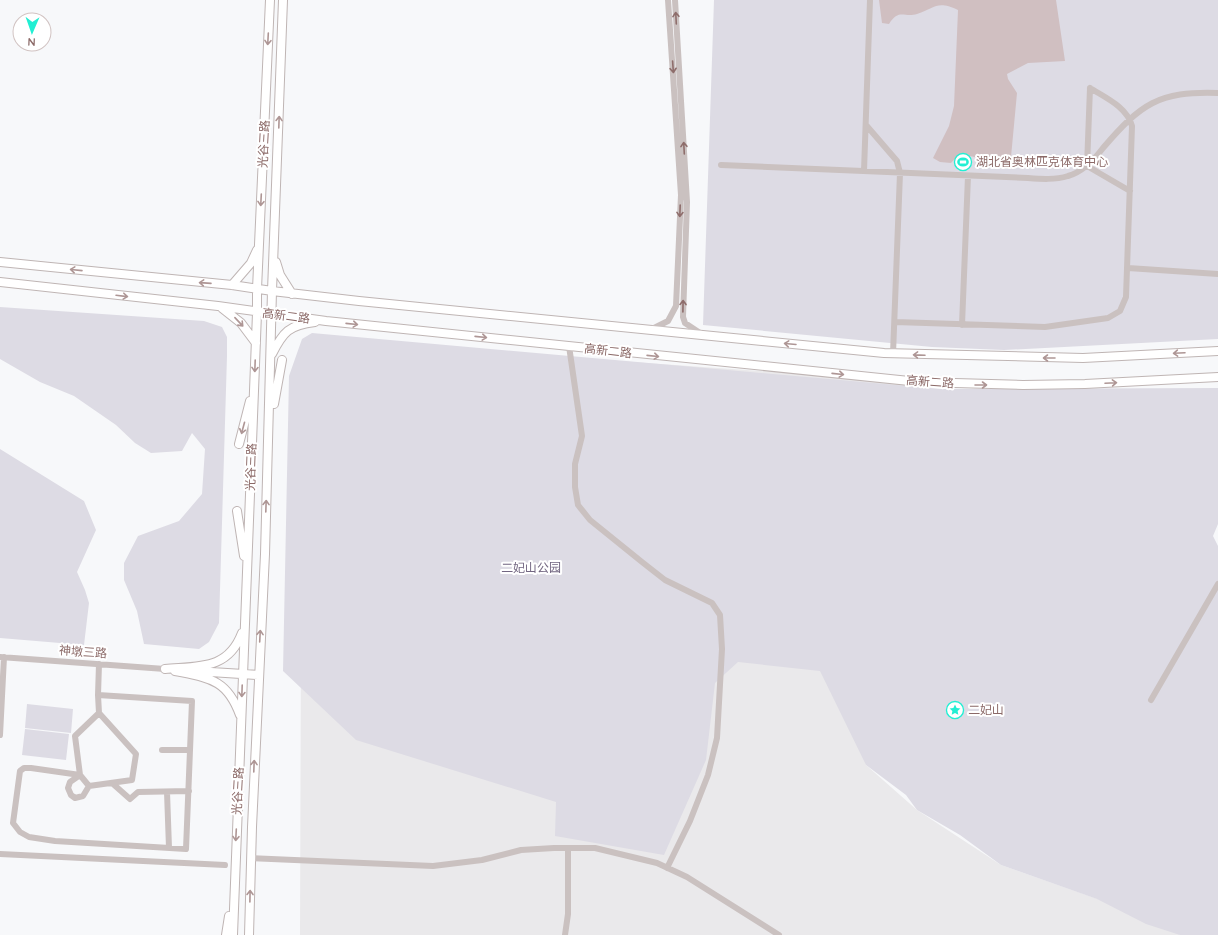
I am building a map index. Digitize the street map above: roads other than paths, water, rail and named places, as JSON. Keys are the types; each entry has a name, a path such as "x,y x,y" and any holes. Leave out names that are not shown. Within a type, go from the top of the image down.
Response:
{"main road":[{"name":"光谷三路","path":"233,935 233,894 270,0"},
{"name":"光谷三路","path":"250,935 251,858 269,429 271,314 283,0"},
{"path":"232,285 251,263 259,248"},
{"path":"274,257 280,275 292,294"},
{"name":"高新二路","path":"0,262 232,285 292,294 893,354 1083,358 1218,351"},
{"name":"高新二路","path":"0,282 218,306 257,313 326,321 919,382 971,385 1085,384 1218,377"},
{"path":"218,306 238,320 256,343"},
{"path":"270,357 282,335 292,327 303,323 326,321"},
{"path":"269,429 282,360"},
{"path":"239,444 254,385"},
{"path":"237,511 247,572"},
{"path":"165,669 215,664 229,655 237,646 245,626"},
{"path":"165,669 258,676"},
{"path":"165,669 211,679 228,692 236,702 241,718"},
{"path":"226,935 233,894"}],"street":[{"path":"652,329 668,321 676,306 680,227 681,195 668,0"},
{"path":"675,0 687,202 683,317 685,323 703,335"},
{"path":"864,171 870,0"},
{"path":"895,322 1045,328 1108,318 1120,312 1124,305 1128,268 1132,126 1130,118 1112,102 1090,88 1087,166"},
{"path":"721,165 1049,179 1068,176 1087,166 1130,118 1149,105 1177,94 1191,92 1218,93"},
{"path":"866,125 897,161 900,173 893,354"},
{"path":"1087,166 1130,191"},
{"path":"962,325 968,176"},
{"path":"1128,268 1218,274"},
{"path":"569,346 582,436 575,464 575,487 578,505 590,520 665,580 712,603 720,615 722,649 718,738 708,775 690,821 667,868"},
{"path":"1151,700 1218,584"},
{"path":"0,735 2,657"},
{"name":"神墩三路","path":"2,657 165,669"},
{"path":"89,786 132,780 136,754 99,713 99,664"},
{"path":"80,775 24,768 20,771 13,824 20,832 29,837 55,841 186,849 192,700 98,695"},
{"path":"89,786 80,775 75,736 99,713"},
{"path":"162,750 190,750"},
{"path":"80,775 70,782 68,788 71,795 75,798 83,796 89,786"},
{"path":"112,783 130,799 138,792 188,791"},
{"path":"167,792 169,848"},
{"path":"565,935 568,914 568,848"},
{"path":"251,858 433,866 482,860 521,850 595,848 634,857 667,868 687,877 779,935"},
{"path":"0,854 225,865"}],"place":[{"name":"湖北省奥林匹克体育中心","path":"963,162"},
{"name":"二妃山","path":"955,710"}],"park label":[{"name":"二妃山公园","path":"531,568"}]}
